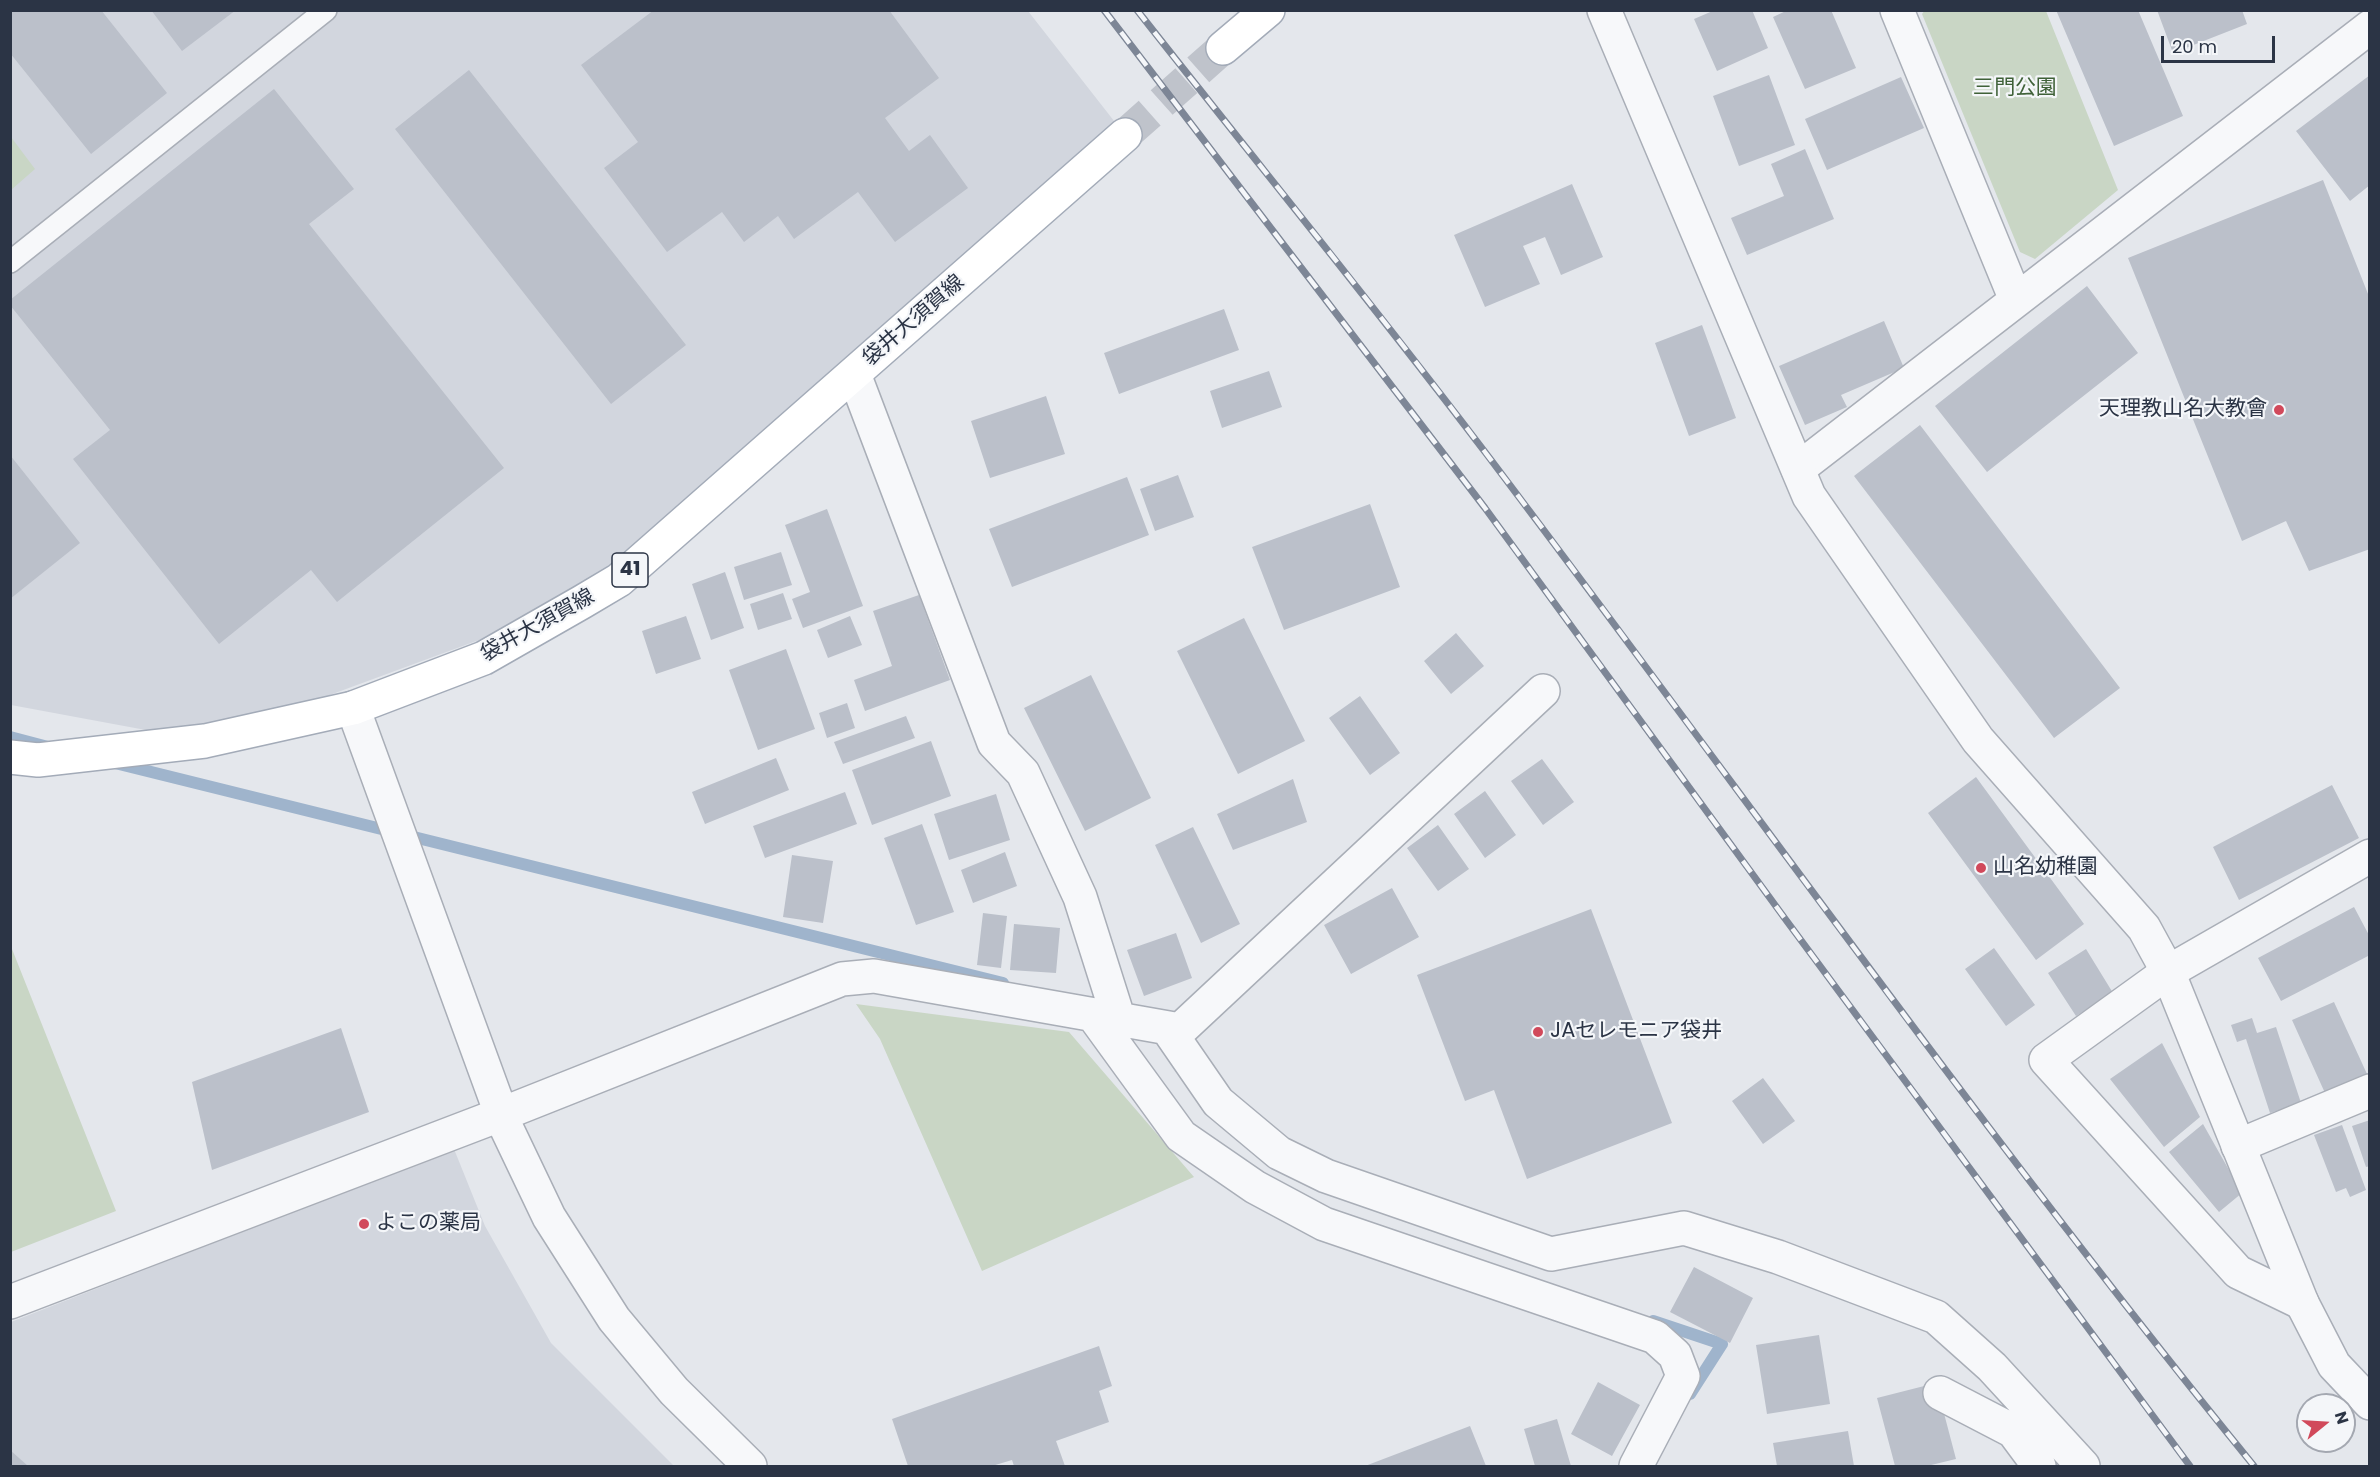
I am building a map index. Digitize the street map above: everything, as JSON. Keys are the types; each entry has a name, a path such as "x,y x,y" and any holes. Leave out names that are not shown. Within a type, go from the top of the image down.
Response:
{"main road":[{"path":"1222,48 1269,10"},
{"name":"袋井大須賀線","path":"10,757 38,760 205,741 353,708 484,658 619,580 1125,135"}],"street":[{"path":"1604,10 1809,496 1978,740 2144,928 2168,972 2302,1303 2334,1365 2370,1403"},
{"path":"1897,10 2016,300"},
{"path":"1798,469 2370,27"},
{"path":"854,374 994,743 1023,773 1080,897 1106,1018 1181,1136 1255,1187 1324,1224 1655,1337 1675,1355 1683,1376 1636,1467"},
{"path":"10,1302 502,1114 842,978 874,976 1180,1030 1543,691"},
{"path":"353,708 502,1114 549,1217 614,1319 674,1391 750,1467"},
{"path":"2302,1303 2238,1272 2046,1060 2168,972 2370,856"},
{"path":"1167,1028 1218,1102 1279,1153 1326,1176 1551,1254 1684,1228 1778,1257 1936,1317 1992,1366 2083,1467"},
{"path":"2238,1146 2370,1091"},
{"path":"1940,1393 2013,1431 2039,1467"}],"lane":[{"path":"10,262 326,10"}],"shaded area":[{"path":"11,11 1028,11 1125,135 582,602 205,741 11,705"},
{"path":"454,1149 485,1226 551,1343 674,1466 11,1466 11,1322"}],"green space":[{"name":"三門公園","path":"1925,10 2046,11 2118,190 2035,259 2020,252 1922,14"},
{"path":"11,137 35,169 10,190"},
{"path":"10,944 116,1211 11,1252 10,1252"},
{"path":"856,1004 1069,1032 1194,1177 982,1271 880,1039"}],"building":[{"path":"10,10 101,10 167,93 91,154 10,53"},
{"path":"151,10 236,10 182,51"},
{"path":"654,10 889,10 939,78 885,118 909,151 930,135 968,188 895,242 858,192 794,239 778,216 744,242 722,212 667,252 604,168 638,142 581,65"},
{"path":"1715,10 1752,10 1768,48 1717,71 1694,19"},
{"path":"1788,10 1831,10 1856,68 1805,89 1773,17"},
{"path":"2056,10 2138,10 2183,116 2114,146"},
{"path":"2157,10 2242,10 2247,24 2173,53"},
{"path":"469,70 686,345 611,404 395,129"},
{"path":"1769,75 1795,145 1739,166 1713,96"},
{"path":"2370,75 2370,185 2350,201 2296,131"},
{"path":"1901,77 1924,128 1827,170 1805,119"},
{"path":"274,89 354,189 309,224 504,468 337,602 311,570 219,644 73,459 110,430 10,305 10,300"},
{"path":"1805,149 1834,219 1747,255 1731,218 1784,196 1771,164"},
{"name":"天理教山名大教會","path":"2323,180 2370,299 2370,549 2309,571 2286,521 2242,541 2128,258"},
{"path":"1572,184 1603,257 1561,275 1545,237 1523,246 1540,284 1485,307 1454,235"},
{"path":"2087,286 2138,353 1987,472 1935,406"},
{"path":"1224,309 1239,350 1119,394 1104,353"},
{"path":"1884,321 1904,368 1841,395 1847,407 1805,425 1779,366"},
{"path":"1702,325 1736,418 1689,436 1655,343"},
{"path":"1269,371 1282,407 1222,428 1210,391"},
{"path":"1046,396 1065,454 990,478 971,421"},
{"path":"1920,425 2120,688 2054,738 1854,476"},
{"path":"10,455 80,543 10,599"},
{"path":"1178,475 1194,517 1155,531 1140,489"},
{"path":"1127,477 1149,535 1012,587 989,529"},
{"path":"1370,504 1400,587 1284,630 1252,547"},
{"path":"827,509 863,606 803,628 792,599 810,592 785,525"},
{"path":"781,552 792,585 744,600 734,567"},
{"path":"725,572 744,628 711,640 692,584"},
{"path":"783,593 792,619 758,630 750,604"},
{"path":"919,595 950,680 865,711 854,680 892,666 873,611"},
{"path":"686,616 701,659 656,674 642,631"},
{"path":"850,616 862,645 828,658 817,630"},
{"path":"1244,618 1305,741 1238,774 1177,651"},
{"path":"1456,633 1484,666 1451,694 1424,661"},
{"path":"786,649 815,729 758,750 729,670"},
{"path":"1091,675 1151,798 1085,831 1024,708"},
{"path":"1360,696 1400,753 1370,775 1329,718"},
{"path":"847,703 855,728 827,738 819,713"},
{"path":"906,716 915,738 843,764 834,742"},
{"path":"931,741 951,796 872,825 852,770"},
{"path":"776,758 789,790 705,824 692,792"},
{"path":"1542,759 1574,802 1543,825 1511,781"},
{"path":"1976,777 2084,924 2036,960 1928,813"},
{"path":"1293,779 1307,822 1233,850 1217,814"},
{"path":"2332,785 2359,838 2239,900 2213,847"},
{"path":"1485,791 1516,835 1485,858 1454,814"},
{"path":"845,792 857,824 765,858 753,826"},
{"path":"996,794 1010,840 949,860 934,814"},
{"path":"922,824 954,912 916,925 884,838"},
{"path":"1438,825 1469,869 1438,891 1407,848"},
{"path":"1193,827 1240,924 1201,943 1155,845"},
{"path":"1005,852 1017,886 973,903 961,870"},
{"path":"792,855 833,861 823,923 783,917"},
{"path":"1392,888 1419,937 1351,974 1324,925"},
{"path":"2354,907 2370,937 2370,955 2281,1001 2258,958"},
{"name":"JAセレモニア袋井","path":"1591,909 1672,1123 1527,1179 1494,1090 1465,1101 1417,975"},
{"path":"983,913 1007,916 1001,968 977,965"},
{"path":"1014,924 1060,928 1056,973 1010,970"},
{"path":"1176,933 1192,978 1144,996 1127,950"},
{"path":"1994,948 2035,1005 2006,1026 1965,969"},
{"path":"2086,949 2113,993 2076,1016 2048,973"},
{"path":"2334,1002 2367,1074 2325,1093 2292,1020"},
{"path":"2252,1018 2257,1033 2276,1027 2301,1103 2270,1113 2246,1039 2237,1042 2231,1025"},
{"path":"341,1028 369,1112 212,1170 192,1082"},
{"path":"2162,1043 2200,1117 2164,1147 2110,1079"},
{"path":"1763,1078 1795,1121 1763,1144 1732,1101"},
{"path":"2370,1120 2370,1166 2366,1167 2352,1126"},
{"path":"2203,1124 2242,1193 2219,1212 2169,1152"},
{"path":"2342,1125 2366,1190 2350,1197 2346,1188 2336,1192 2314,1135"},
{"path":"1694,1267 1753,1298 1730,1343 1670,1312"},
{"path":"1819,1335 1830,1404 1767,1414 1756,1345"},
{"path":"1099,1346 1112,1386 1099,1391 1109,1422 1056,1441 1065,1466 1014,1466 1012,1460 992,1466 908,1466 892,1419"},
{"path":"1598,1382 1640,1405 1612,1456 1571,1434"},
{"path":"1936,1383 1956,1459 1927,1466 1895,1466 1877,1398"},
{"path":"1557,1419 1571,1466 1535,1466 1524,1429"},
{"path":"1470,1426 1486,1466 1365,1466"},
{"path":"1848,1431 1854,1466 1777,1466 1773,1443"},
{"path":"10,1450 28,1466 10,1466"}],"waterway":[{"path":"10,737 48,747"},
{"path":"115,763 1003,983"},
{"path":"1653,1321 1722,1344 1690,1394"}],"tunnel":[{"path":"1125,135 1223,48"}],"railway":[{"path":"1104,10 1485,508 2190,1466"},
{"path":"1137,10 1442,396 1581,579 1960,1090 2254,1466"}],"place":[{"name":"天理教山名大教會","path":"2279,410"},
{"name":"山名幼稚園","path":"1981,868"},
{"name":"JAセレモニア袋井","path":"1538,1032"},
{"name":"よこの薬局","path":"364,1224"}]}
